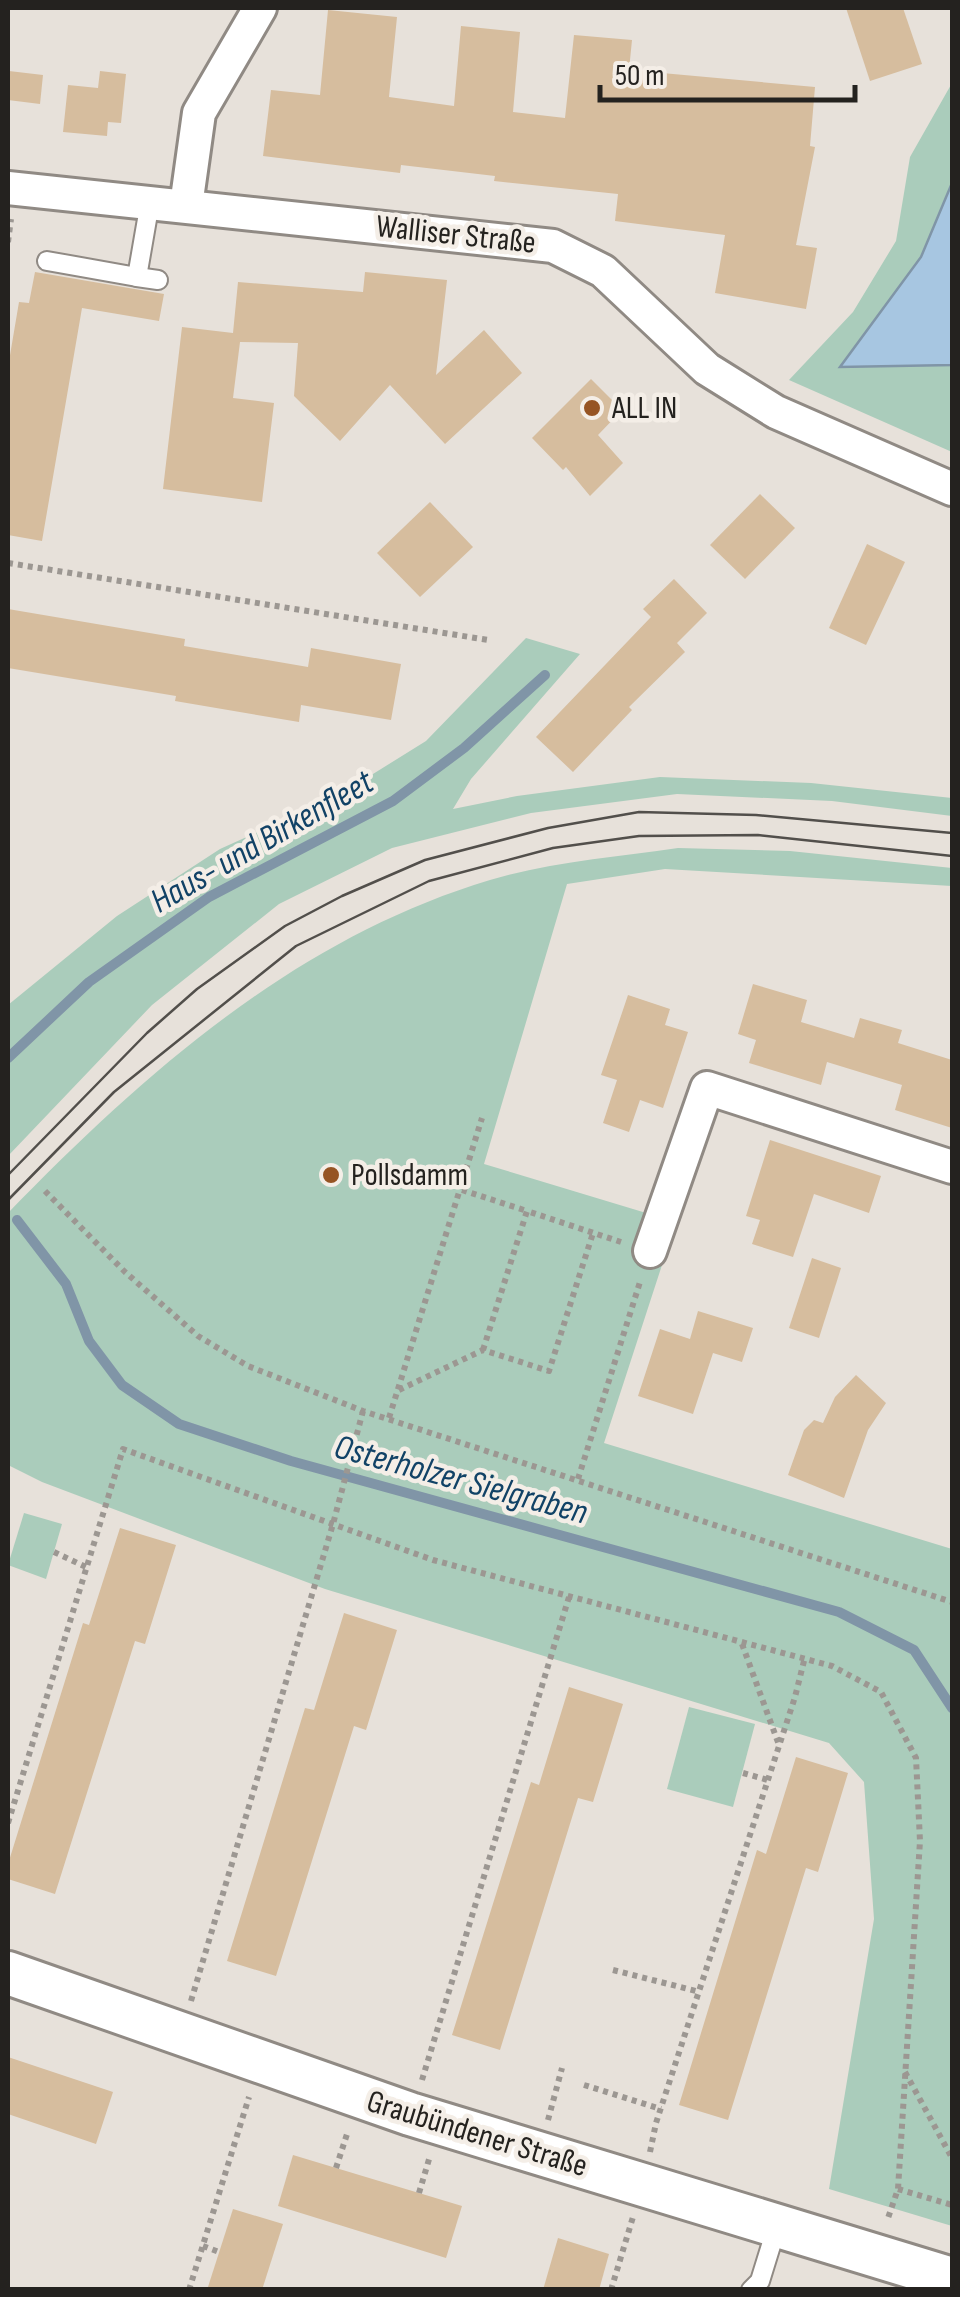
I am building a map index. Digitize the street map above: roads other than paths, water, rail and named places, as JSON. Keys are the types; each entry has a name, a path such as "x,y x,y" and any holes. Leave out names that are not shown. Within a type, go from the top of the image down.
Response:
{"street":[{"path":"186,206 198,113 260,8"},
{"name":"Walliser Straße","path":"8,188 553,246 603,270 707,369 776,412 952,489"},
{"path":"650,1251 707,1088 952,1167"},
{"name":"Graubündener Straße","path":"8,1973 410,2114 952,2279"}],"lane":[{"path":"137,276 150,202"},
{"path":"47,261 158,280"},
{"path":"751,2290 760,2281 777,2225"}],"water":[{"path":"952,183 952,365 840,367 921,257"}],"waterway":[{"name":"Haus- und Birkenfleet","path":"8,1058 89,982 209,897 393,801 464,748 545,675"},
{"name":"Osterholzer Sielgraben","path":"17,1220 66,1284 89,1341 122,1385 179,1424 291,1461 839,1612 914,1650 952,1708"}],"tram line":[{"path":"8,1175 147,1033 197,989 285,926 425,860 548,828 639,812 756,815 952,833"},
{"path":"8,1200 114,1092 296,946 429,881 553,848 639,836 758,835 952,856"}],"place":[{"name":"ALL IN","path":"592,408"},
{"name":"Pollsdamm","path":"331,1175"}]}
